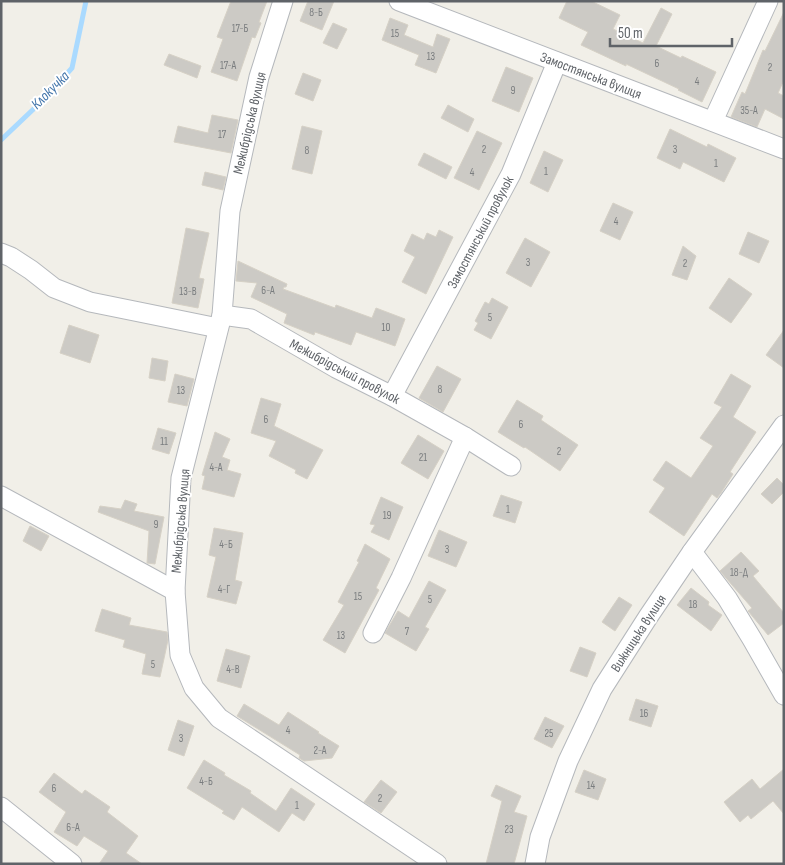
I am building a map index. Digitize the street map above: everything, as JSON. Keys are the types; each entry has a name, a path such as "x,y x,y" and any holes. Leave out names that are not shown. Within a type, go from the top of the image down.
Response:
{"street":[{"name":"Межибрідська вулиця","path":"283,1 259,76 230,211 220,321 181,478 175,591 180,655 194,688 219,718 437,864"},
{"name":"Замостянська вулиця","path":"399,1 784,148"},
{"path":"712,121 768,1"},
{"name":"Замостянський провулок","path":"392,396 511,174 557,62"},
{"name":"Межибрідський провулок","path":"1,253 31,270 54,288 90,302 220,321 251,319 336,368 392,396 511,466"},
{"name":"Вижницька вулиця","path":"535,864 540,837 568,761 602,689 692,552 784,425"},
{"path":"373,633 401,578 465,438"},
{"path":"1,496 175,591"},
{"path":"692,552 727,598 784,694"},
{"path":"1,807 72,864"}],"building":[{"path":"231,1 267,1 259,22 261,23 255,38 252,37 237,81 211,72 223,39 217,37"},
{"path":"308,1 334,1 322,30 300,21"},
{"path":"567,1 591,1 620,15 613,29 643,43 661,8 672,14 656,46 716,72 702,102 626,64 626,66 581,45 588,32 559,18"},
{"path":"784,12 784,80 778,93 784,96 784,119 765,109 757,127 731,117 742,92 745,94 763,50 765,51"},
{"path":"390,18 408,25 404,35 433,47 437,34 450,39 436,73 415,65 419,55 382,40"},
{"path":"333,23 347,29 337,49 323,43"},
{"path":"169,54 201,66 197,78 164,65"},
{"path":"506,67 533,78 519,112 492,101"},
{"path":"303,73 321,80 313,101 295,94"},
{"path":"448,105 474,119 468,132 441,118"},
{"path":"212,115 238,120 231,153 174,142 178,126 208,133"},
{"path":"302,126 322,131 312,174 292,169"},
{"path":"670,129 707,147 708,144 736,158 724,182 683,162 680,169 657,158"},
{"path":"477,131 502,143 479,190 454,178"},
{"path":"544,151 563,160 548,192 530,183"},
{"path":"424,153 452,167 446,179 418,165"},
{"path":"205,172 226,177 223,190 202,185"},
{"path":"613,203 633,212 620,240 600,231"},
{"path":"186,228 209,233 199,278 204,279 198,308 172,303"},
{"path":"439,230 453,237 426,294 402,282 415,257 404,251 412,234 424,240 427,233 436,237"},
{"path":"748,232 769,241 759,263 739,254"},
{"path":"525,238 550,252 531,287 506,273"},
{"path":"683,246 696,256 687,280 672,275"},
{"path":"238,261 287,284 283,289 335,308 336,305 372,318 376,308 405,319 395,346 356,332 351,345 315,332 314,335 284,323 287,314 251,297 257,283 236,281"},
{"path":"729,278 752,294 731,323 709,308"},
{"path":"492,298 508,307 491,339 474,330 478,323 475,321 485,302 489,304"},
{"path":"69,325 99,335 90,363 60,353"},
{"path":"784,330 784,368 766,355"},
{"path":"152,358 168,361 165,381 149,378"},
{"path":"437,366 461,379 443,412 419,398"},
{"path":"175,374 194,379 187,406 168,402"},
{"path":"731,374 751,386 733,417 756,432 730,472 733,474 721,493 717,498 712,494 684,536 649,512 665,488 653,480 666,461 691,478 713,446 700,438 722,407 714,403"},
{"path":"261,398 281,404 274,426 323,450 307,479 295,473 296,470 269,456 276,441 251,433"},
{"path":"517,400 543,416 541,420 578,445 560,471 525,447 498,432"},
{"path":"158,428 176,433 169,454 152,449"},
{"path":"215,432 230,439 222,457 230,460 227,470 241,474 234,497 202,489 205,476 202,475"},
{"path":"418,435 444,451 428,479 401,463"},
{"path":"777,478 784,485 784,492 772,504 761,494"},
{"path":"501,495 522,502 515,523 493,516"},
{"path":"381,497 403,507 389,540 371,532 375,525 370,524"},
{"path":"125,500 137,504 134,511 164,517 155,564 147,563 149,531 98,512 100,506 121,509"},
{"path":"30,526 49,536 41,551 23,541"},
{"path":"214,528 243,533 235,580 242,582 236,604 207,597 216,557 209,555"},
{"path":"439,530 467,542 456,567 428,556"},
{"path":"365,544 390,559 376,588 379,590 345,653 323,640 344,605 338,602 359,562 357,561"},
{"path":"741,552 759,571 753,576 784,613 784,623 768,635 748,611 752,608 720,571"},
{"path":"429,581 446,590 425,627 429,629 416,651 385,633 398,611 409,618"},
{"path":"691,588 709,602 708,605 722,615 711,631 677,605"},
{"path":"619,597 632,605 615,631 602,622"},
{"path":"102,609 131,618 129,625 167,632 168,640 160,677 142,674 146,654 123,647 125,640 95,631"},
{"path":"580,647 596,653 587,677 570,671"},
{"path":"226,649 250,656 241,688 217,681"},
{"path":"636,699 658,706 651,727 629,720"},
{"path":"244,704 279,725 288,712 339,746 332,758 304,761 299,758 300,755 237,716"},
{"path":"545,717 564,726 552,748 534,739"},
{"path":"178,720 194,726 184,756 168,750"},
{"path":"204,760 225,773 224,775 251,791 250,793 276,811 291,788 315,804 304,821 292,813 279,832 242,807 234,820 222,813 224,811 187,788"},
{"path":"784,769 784,814 773,801 751,819 748,815 740,822 724,802 752,779 760,789"},
{"path":"584,770 606,779 598,800 575,792"},
{"path":"54,773 82,794 85,790 110,807 107,812 138,836 126,853 142,864 99,864 108,851 84,836 77,846 54,832 66,812 39,792"},
{"path":"381,780 397,792 381,813 364,802"},
{"path":"496,785 521,796 514,812 527,816 514,864 486,864 502,801 491,796"}],"waterway":[{"name":"Клокучка","path":"1,140 42,101 72,68 86,1"}]}
